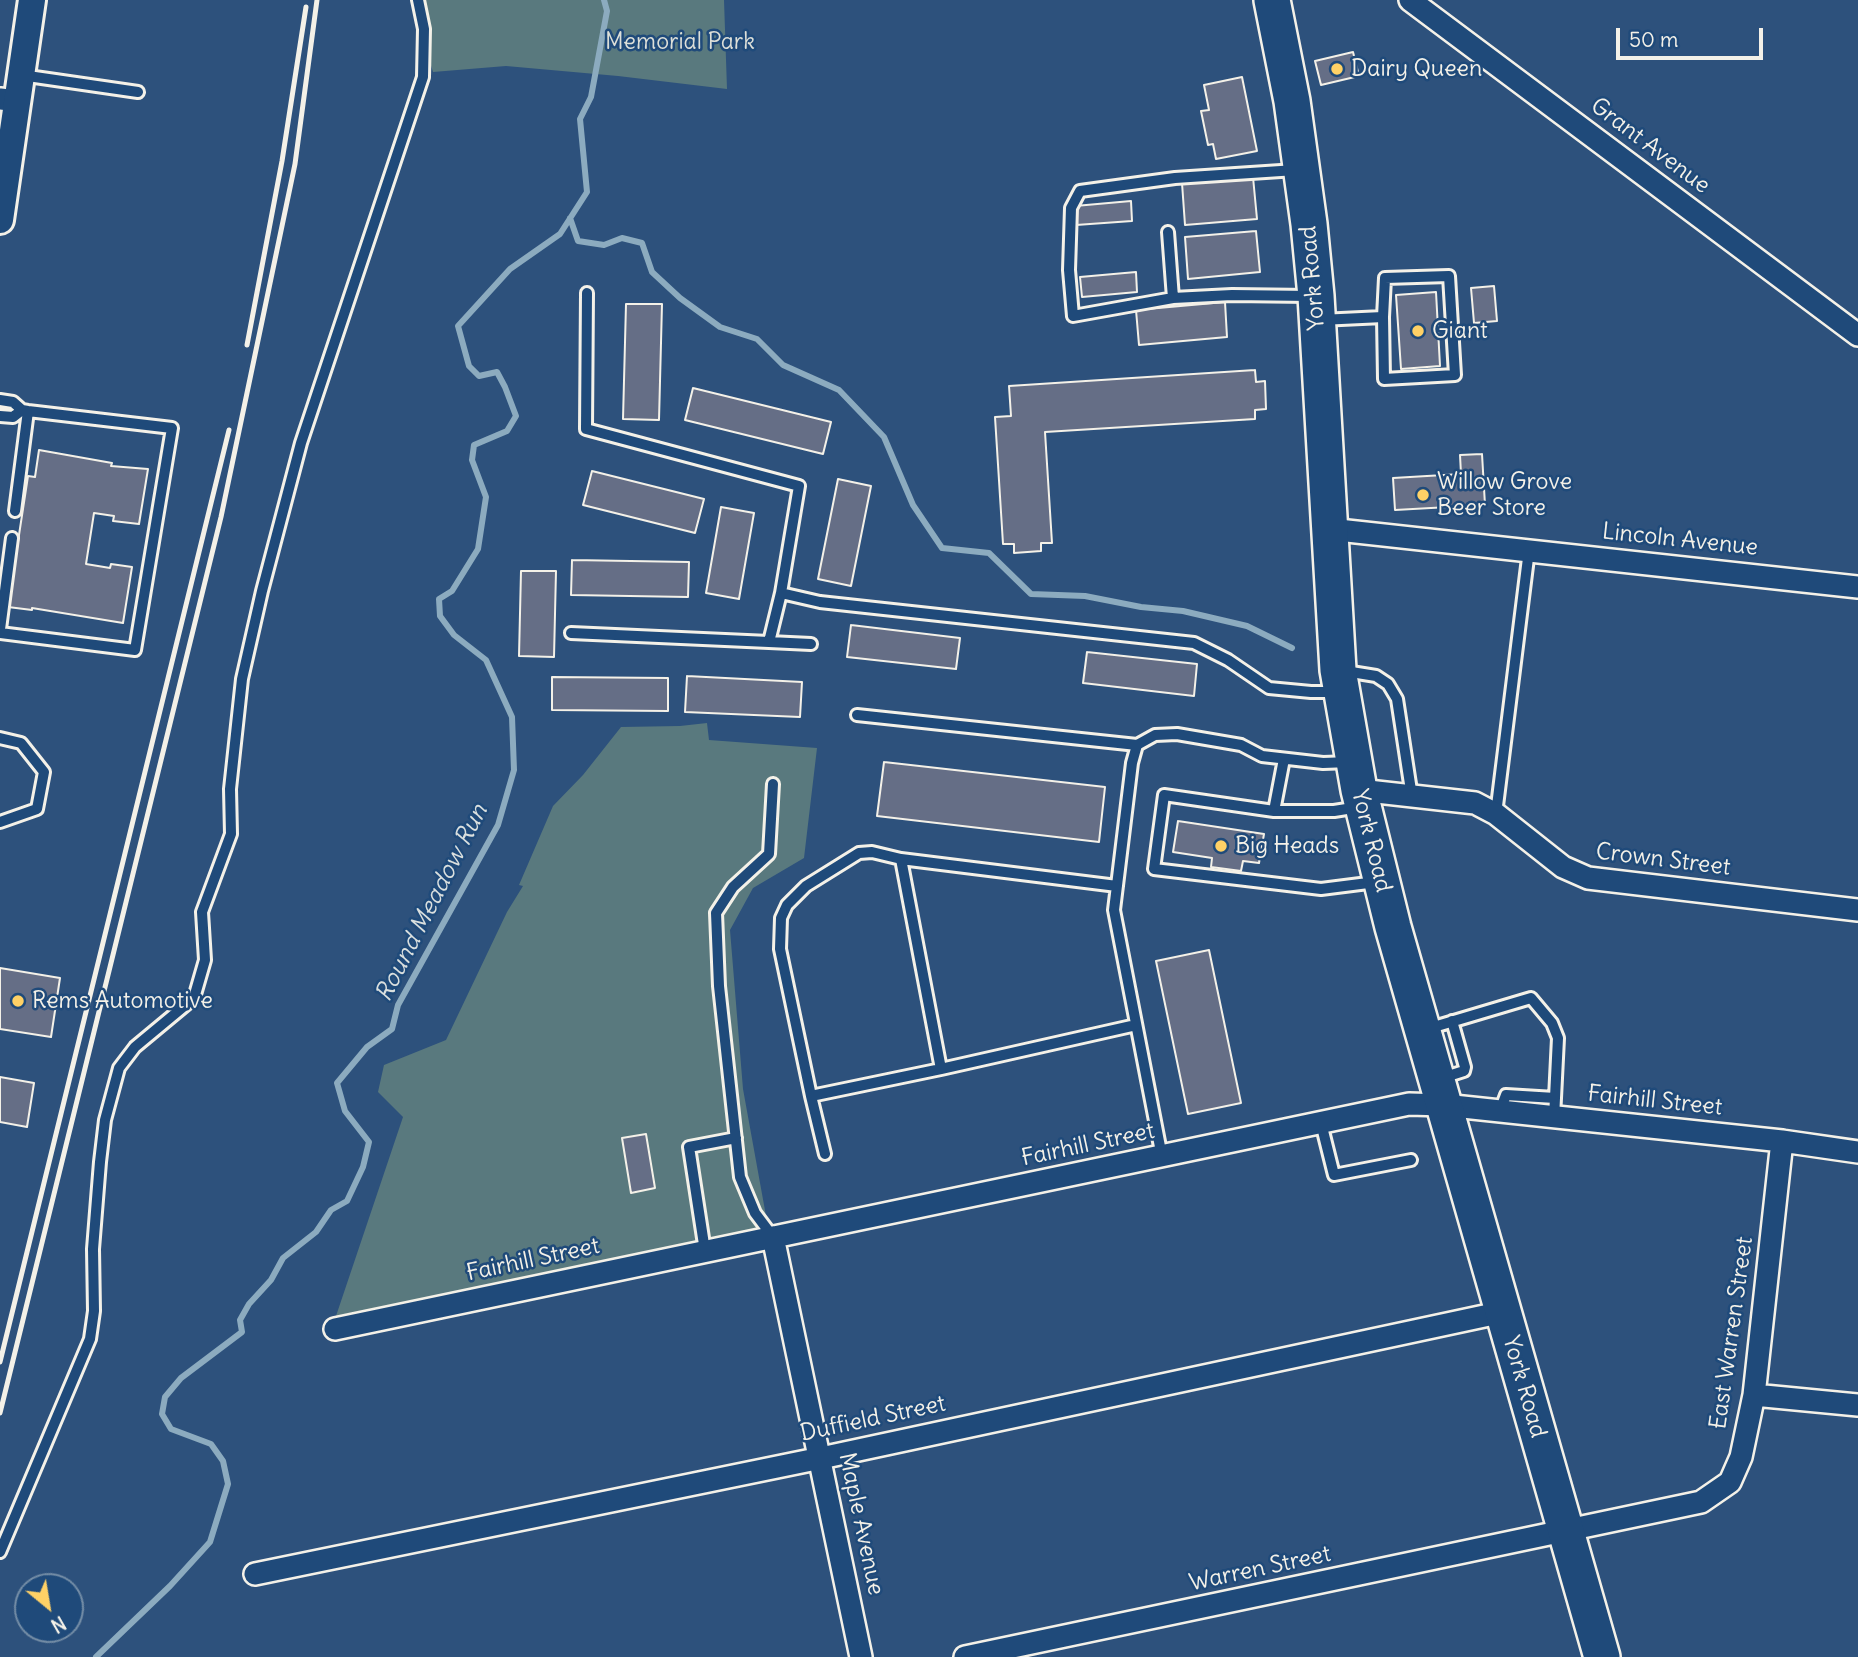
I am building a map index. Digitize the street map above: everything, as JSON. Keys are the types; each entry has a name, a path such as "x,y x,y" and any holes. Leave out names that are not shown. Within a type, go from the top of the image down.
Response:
{"highway":[{"name":"York Road","path":"1276,2 1302,169 1317,308 1340,681 1358,786 1381,881 1438,1026 1441,1092 1602,1657"}],"street":[{"path":"0,220 13,92 32,0"},
{"name":"Grant Avenue","path":"1410,0 1858,335"},
{"name":"Lincoln Avenue","path":"1329,529 1858,586"},
{"name":"Crown Street","path":"1358,786 1412,797 1475,803 1496,814 1563,867 1588,878 1858,910"},
{"name":"Fairhill Street","path":"335,1329 1321,1123 1409,1104 1441,1092 1500,1111 1554,1107 1858,1152"},
{"name":"East Warren Street","path":"1566,1531 1701,1502 1730,1482 1741,1457 1754,1395 1782,1141"},
{"name":"Maple Avenue","path":"773,1237 861,1657"},
{"name":"Duffield Street","path":"255,1574 821,1458 1503,1312"},
{"path":"1754,1395 1858,1405"},
{"name":"Warren Street","path":"965,1657 1566,1531"}],"lane":[{"path":"0,1552 90,1339 94,1311 93,1249 100,1163 105,1120 119,1068 135,1047 194,998 205,960 202,912 231,834 230,789 242,679 301,443 423,77 424,29 418,0"},
{"path":"13,92 138,92"},
{"path":"1302,169 1175,178 1080,191 1071,208 1069,270 1073,316 1173,298 1232,295 1383,317"},
{"path":"1168,232 1173,298"},
{"path":"1449,276 1455,375 1384,379 1383,317 1385,278 1449,276"},
{"path":"587,293 586,429 799,486 769,642"},
{"path":"0,400 13,402 25,410 172,428 135,650 0,631 12,538"},
{"path":"0,416 13,416 25,410"},
{"path":"15,511 25,410"},
{"path":"1496,814 1529,550"},
{"path":"780,593 820,602 1194,643 1228,660 1269,688 1311,692 1340,681 1376,676 1388,684 1397,699 1412,797"},
{"path":"571,633 811,644"},
{"path":"857,715 1137,745 1155,735 1177,734 1241,746 1262,756 1284,759 1358,786 1334,811 1274,811 1164,795 1154,869 1321,889 1381,881"},
{"path":"0,738 21,743 44,772 37,809 0,822"},
{"path":"1137,745 1132,762 1114,910 1162,1157"},
{"path":"1274,811 1284,759"},
{"path":"773,784 769,854 733,887 716,913 719,986 740,1177 755,1213 773,1237"},
{"path":"824,1154 780,948 781,918 787,905 806,886 859,853 872,852 901,859 1117,886"},
{"path":"901,859 941,1069"},
{"path":"1438,1026 1531,998 1552,1023 1558,1038 1554,1107"},
{"path":"811,1096 1136,1025"},
{"path":"1321,1123 1334,1175 1411,1160"},
{"path":"705,1251 689,1147 736,1138"}],"green space":[{"name":"Memorial Park","path":"410,0 724,0 727,89 506,66 433,72"},
{"path":"707,723 709,740 817,748 804,858 753,888 730,930 743,1089 768,1227 336,1316 403,1117 378,1092 384,1065 446,1040 507,912 523,886 519,885 553,806 583,775 621,727"}],"building":[{"name":"Dairy Queen","path":"1353,52 1359,76 1321,85 1315,61"},
{"path":"1242,77 1257,151 1216,159 1213,144 1208,145 1201,111 1209,110 1204,85"},
{"path":"1253,177 1257,219 1185,225 1182,183"},
{"path":"1131,201 1132,221 1076,225 1075,206"},
{"path":"1256,231 1260,272 1188,279 1185,237"},
{"path":"1136,272 1137,292 1082,297 1080,277"},
{"path":"1494,286 1497,321 1474,323 1471,288"},
{"path":"1436,292 1440,366 1401,369 1396,295"},
{"path":"1225,302 1227,337 1139,345 1136,310"},
{"path":"626,304 662,304 659,420 623,419"},
{"path":"1255,370 1256,382 1265,381 1266,409 1255,410 1255,419 1045,432 1052,543 1041,543 1041,551 1014,553 1014,544 1003,544 995,417 1011,416 1009,386"},
{"path":"693,388 831,422 823,454 685,420"},
{"path":"39,450 112,463 111,466 148,469 139,524 113,521 114,516 94,513 86,564 110,568 111,564 132,567 123,623 32,608 8,607 28,476 35,477"},
{"path":"1482,454 1485,505 1395,510 1393,478 1461,474 1460,455"},
{"path":"592,471 704,499 695,533 583,505"},
{"path":"838,479 871,486 851,586 818,579"},
{"path":"721,507 754,513 739,599 706,593"},
{"path":"572,560 689,562 688,597 571,595"},
{"path":"521,571 556,571 554,657 519,656"},
{"path":"851,625 960,638 956,669 847,657"},
{"path":"1087,652 1197,664 1194,696 1083,683"},
{"path":"687,676 802,682 800,717 685,712"},
{"path":"552,677 668,678 668,711 552,710"},
{"path":"884,762 1105,787 1099,842 877,816"},
{"path":"1178,821 1264,834 1259,863 1243,861 1241,871 1211,867 1212,858 1173,852"},
{"path":"1209,950 1241,1103 1188,1114 1156,961"},
{"path":"0,968 60,978 51,1037 0,1029"},
{"path":"0,1077 34,1083 27,1127 0,1122"},
{"path":"646,1134 655,1188 631,1193 622,1138"}],"waterway":[{"name":"Round Meadow Run","path":"96,1657 170,1586 210,1542 228,1484 223,1461 211,1444 171,1429 162,1414 165,1397 181,1378 242,1332 240,1320 249,1304 271,1280 283,1258 316,1232 331,1210 347,1201 363,1167 369,1142 345,1111 337,1083 367,1047 392,1029 398,1005 498,825 514,770 512,717 486,660 454,635 440,616 439,599 452,591 478,549 486,497 472,460 474,445 507,431 516,416 497,372 479,376 469,366 458,326 510,269 560,234 587,192 580,119 591,97 607,11 604,0"},
{"path":"570,218 578,241 604,245 622,238 642,243 652,272 680,298 720,327 757,339 783,365 839,390 884,437 913,505 942,548 989,553 1031,594 1085,596 1141,607 1183,611 1247,626 1292,648"}],"railway":[{"path":"0,1413 221,517 295,164 317,0"},
{"path":"247,345 282,161 306,7"},
{"path":"0,1362 229,430"}],"place":[{"name":"Dairy Queen","path":"1337,69"},
{"name":"Giant","path":"1418,331"},
{"name":"Willow Grove Beer Store","path":"1423,495"},
{"name":"Big Heads","path":"1221,846"},
{"name":"Rems Automotive","path":"18,1001"}]}
